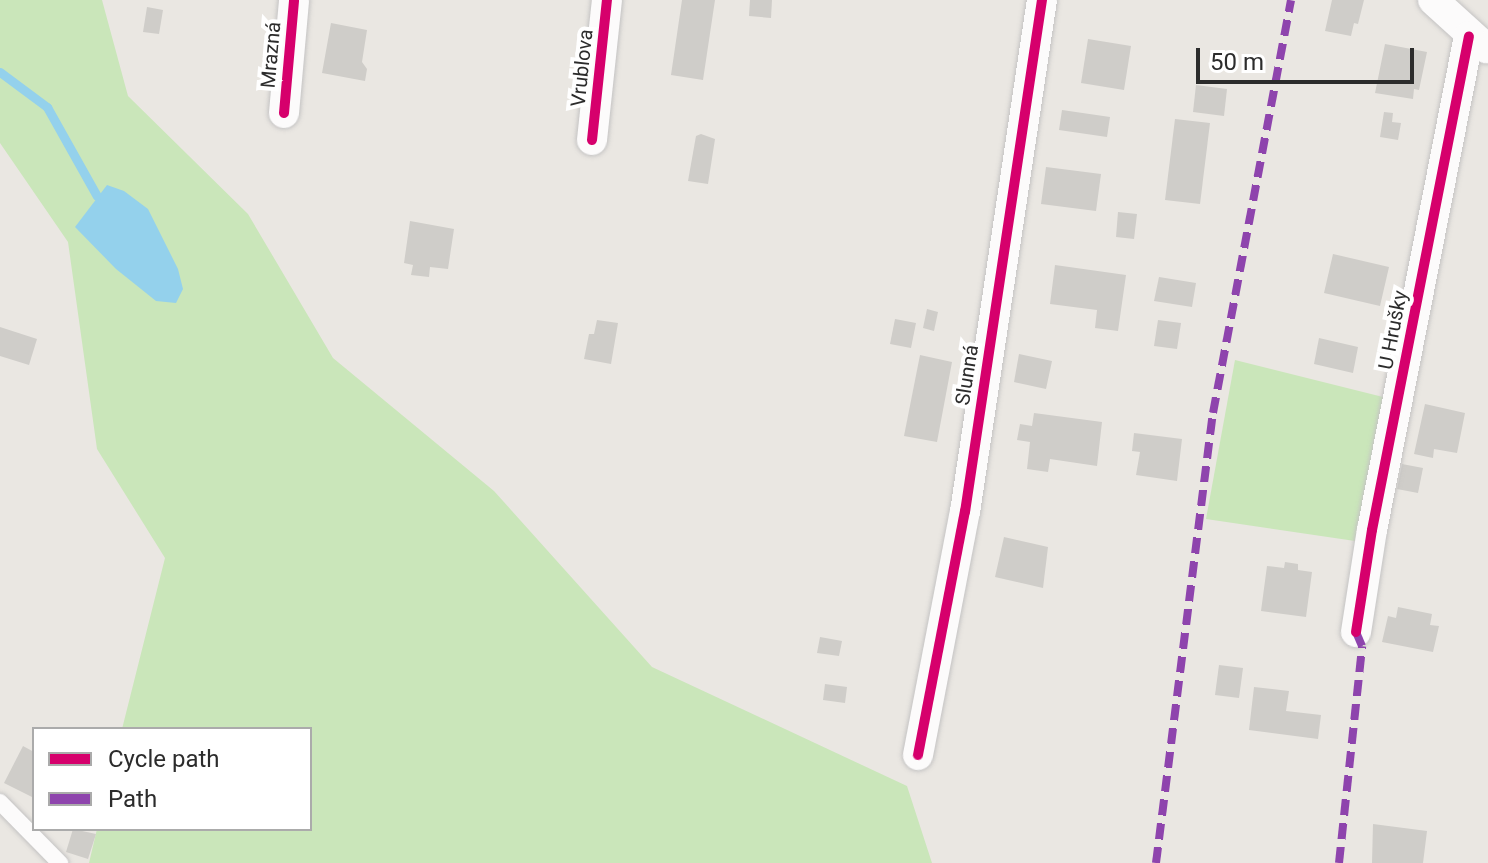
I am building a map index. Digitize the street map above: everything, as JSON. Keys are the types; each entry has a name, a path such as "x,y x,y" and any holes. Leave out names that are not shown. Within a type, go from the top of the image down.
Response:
{"street":[{"name":"Mrazná","path":"284,113 294,0"},
{"name":"Vrublova","path":"592,140 607,0"},
{"name":"Slunná","path":"918,755 965,512 1042,0"},
{"path":"1433,0 1479,43"},
{"name":"U Hrušky","path":"1356,632 1372,530 1479,43"}],"lane":[{"path":"0,802 60,863"}],"green space":[{"path":"0,0 102,0 128,96 248,214 333,358 494,491 652,667 907,786 932,863 89,863 97,831 312,831 312,727 123,727 165,558 97,449 68,242 0,143"},
{"path":"1235,360 1387,398 1355,541 1206,519"}],"water":[{"path":"107,185 124,191 148,209 178,269 183,289 176,303 156,301 116,269 75,227"}],"building":[{"path":"682,0 715,0 703,80 671,75"},
{"path":"750,0 772,0 771,18 749,16"},
{"path":"1332,0 1364,0 1358,24 1354,23 1351,36 1325,31"},
{"path":"147,7 163,10 159,34 143,32"},
{"path":"331,23 367,30 362,62 367,69 365,81 322,73"},
{"path":"1088,39 1131,46 1124,90 1081,83"},
{"path":"1385,44 1427,52 1419,90 1414,89 1413,99 1375,93"},
{"path":"1196,85 1227,89 1224,116 1193,112"},
{"path":"1062,110 1110,117 1107,137 1059,130"},
{"path":"1384,112 1393,113 1392,122 1401,123 1398,140 1380,137"},
{"path":"1175,119 1210,123 1200,204 1165,200"},
{"path":"701,134 715,139 708,184 688,181 696,136"},
{"path":"1046,167 1101,174 1096,211 1041,204"},
{"path":"1118,212 1137,214 1134,239 1116,237"},
{"path":"410,221 454,229 448,269 430,267 429,277 411,275 413,265 404,263"},
{"path":"1333,254 1389,267 1380,306 1324,293"},
{"path":"1055,265 1126,275 1118,331 1095,328 1097,310 1050,304"},
{"path":"1159,277 1196,283 1192,307 1154,301"},
{"path":"927,309 938,312 934,331 923,328"},
{"path":"895,319 916,323 911,348 890,344"},
{"path":"597,320 618,323 611,364 584,359 589,334 594,334"},
{"path":"1158,320 1181,323 1177,349 1154,346"},
{"path":"0,327 37,339 29,365 0,356"},
{"path":"1319,338 1358,347 1353,373 1314,364"},
{"path":"1019,354 1052,361 1046,389 1014,382"},
{"path":"920,355 952,362 937,442 904,436"},
{"path":"1425,404 1465,413 1457,453 1434,449 1433,458 1414,454"},
{"path":"1034,413 1102,422 1097,466 1050,459 1048,472 1027,469 1030,442 1017,440 1020,424 1032,426"},
{"path":"1134,433 1182,439 1177,481 1136,475 1140,452 1132,451"},
{"path":"1402,464 1423,468 1418,493 1397,489"},
{"path":"1004,537 1048,547 1043,588 995,577"},
{"path":"1285,562 1298,564 1298,570 1312,572 1306,617 1261,611 1267,566 1284,568"},
{"path":"1398,607 1432,614 1430,625 1439,626 1433,652 1382,642 1388,616 1396,618"},
{"path":"820,637 842,641 839,656 817,653"},
{"path":"1219,665 1243,668 1239,698 1215,695"},
{"path":"825,684 847,687 845,703 823,700"},
{"path":"1254,687 1289,691 1286,711 1321,715 1318,739 1249,730"},
{"path":"23,746 32,751 32,797 4,783"},
{"path":"1373,824 1427,831 1423,863 1372,863"},
{"path":"72,831 96,834 88,859 66,852"}],"waterway":[{"path":"0,72 47,107 97,196"}],"marked path":[{"path":"1156,863 1213,413 1291,0"},
{"path":"1339,863 1362,646 1356,632"}],"cycle path":[{"path":"284,113 294,0"},
{"path":"592,140 607,0"},
{"path":"918,755 965,512 1042,0"},
{"path":"1356,632 1372,530 1469,36"}]}
